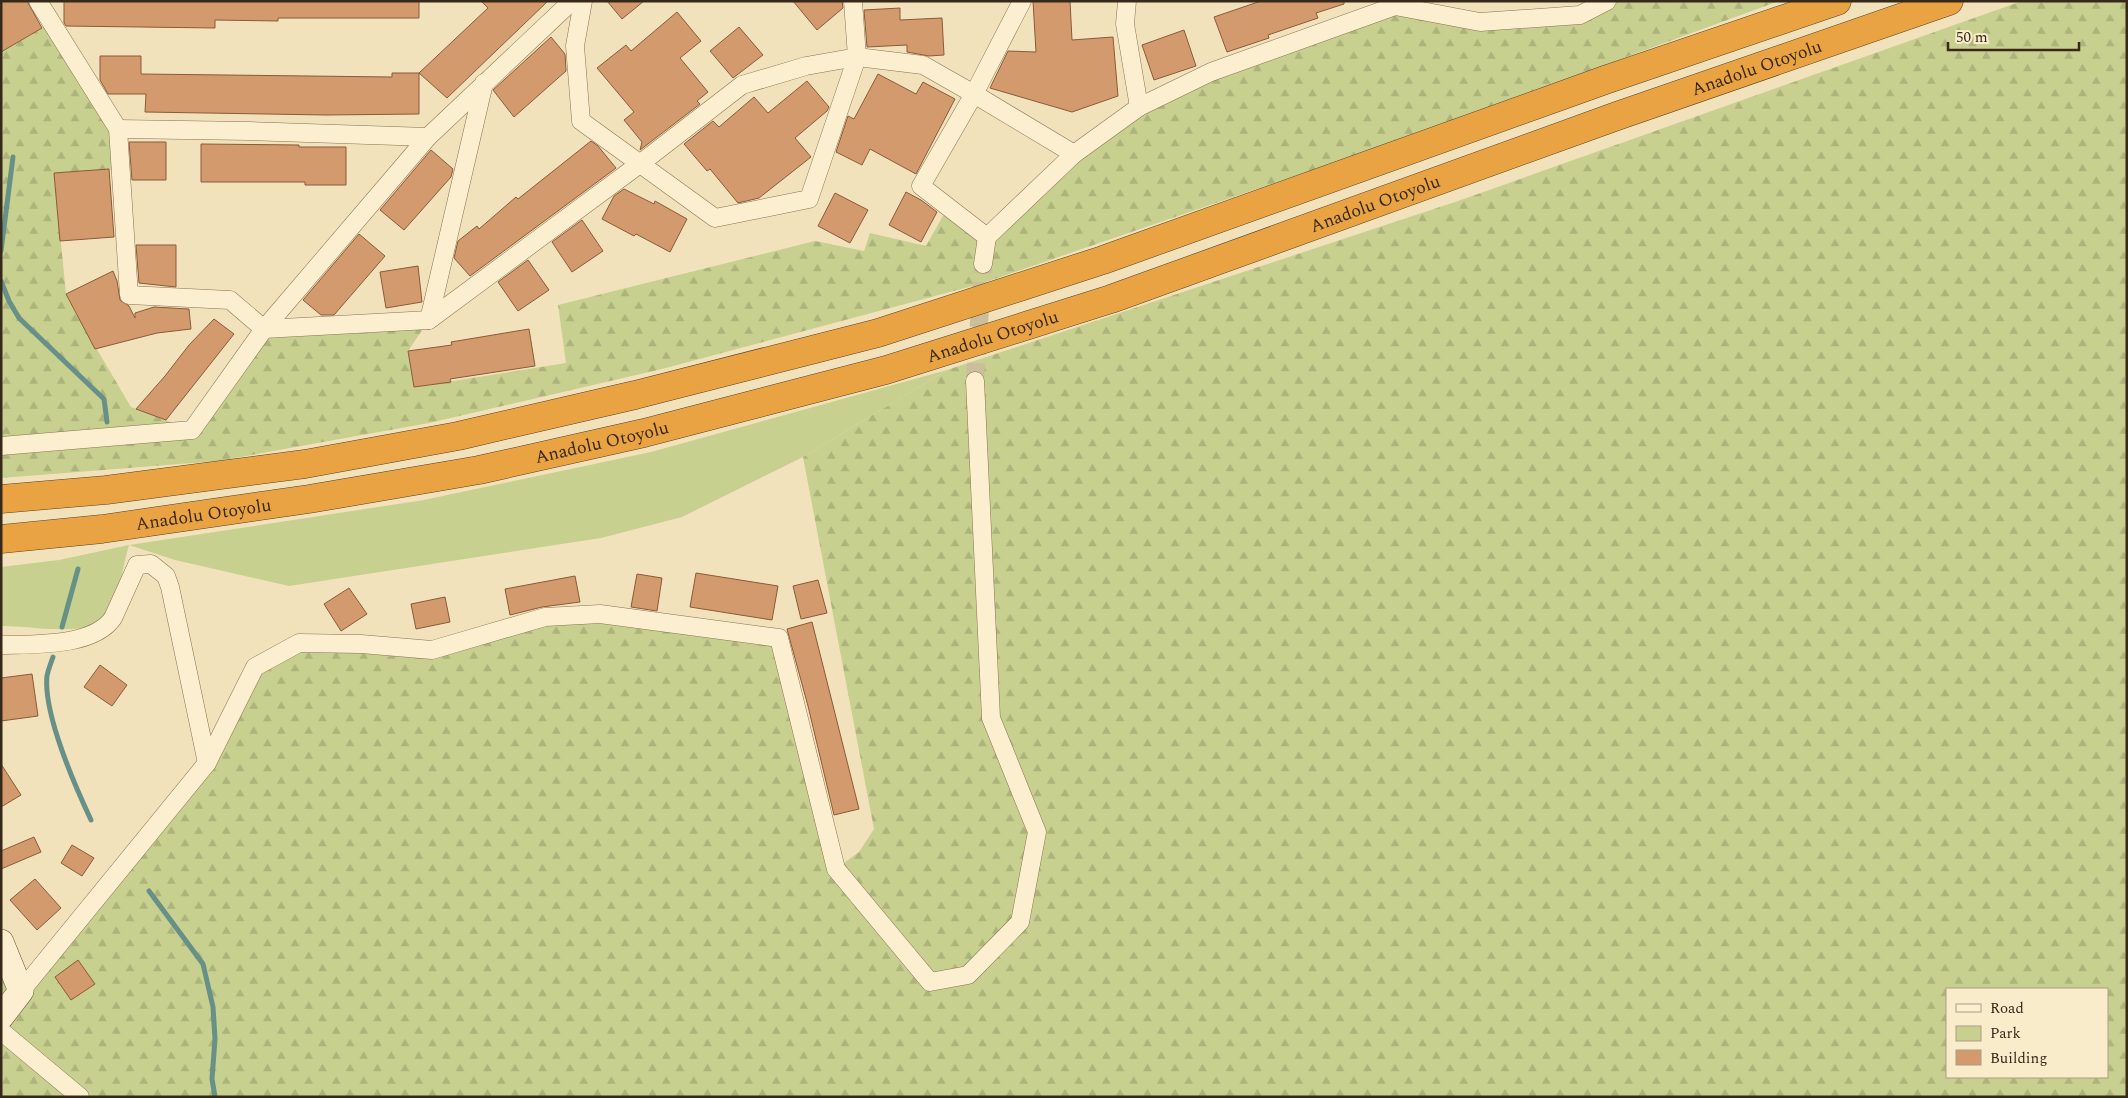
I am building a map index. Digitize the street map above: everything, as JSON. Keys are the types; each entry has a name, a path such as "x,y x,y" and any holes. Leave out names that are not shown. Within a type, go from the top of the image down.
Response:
{"highway":[{"name":"Anadolu Otoyolu","path":"1,499 106,490 305,464 458,436 635,395 878,333 1103,260 1605,80 1837,1"},
{"name":"Anadolu Otoyolu","path":"1,539 102,529 290,502 478,470 644,433 886,370 1111,299 1617,116 1949,1"}],"street":[{"path":"38,1 118,129 129,295 230,300 264,329 429,320 641,163 742,85 806,66 857,56 922,66 974,94 1074,154"},
{"path":"1,446 192,430 264,329 428,137 572,1"},
{"path":"584,1 575,46 581,121 715,218 809,199 857,56 854,1"},
{"path":"987,237 921,186 974,94 1022,1"},
{"path":"1127,1 1125,24 1139,106"},
{"path":"983,264 987,237 1074,154 1139,106 1211,72 1394,4 1480,22 1580,15 1607,1"},
{"path":"429,320 484,83"},
{"path":"118,129 259,131 428,137"},
{"path":"1,1017 207,763 255,666 299,643 361,644 432,650 545,617 600,614 779,638 836,869 930,982 968,975 1020,922 1037,832 991,718 975,381"},
{"path":"1,645 47,644 99,631 108,625 113,618 137,566 143,563 151,564 166,576 170,587 207,763"},
{"path":"1,942 21,991"},
{"path":"1,1031 80,1097"}],"green space":[{"path":"1607,1 1779,1 1408,137 980,284 662,369 429,423 218,461 1,478 1,52 51,23 118,129 121,169 54,173 66,294 131,407 192,430 264,329 429,320 408,351 415,387 566,363 558,305 815,241 864,251 870,233 926,246 948,207 987,236 1139,107 1395,6 1480,22 1580,15"},
{"path":"2022,1 2127,1 2127,1097 1,1097 1,942 21,990 207,763 255,667 299,643 432,650 545,617 779,638 837,868 859,852 874,829 803,457 947,370 1458,201"},
{"path":"947,370 803,457 682,517 601,538 289,586 175,560 129,545 424,500 651,452"},
{"path":"129,545 114,605 104,621 92,626 61,629 1,626 1,567 59,560"}],"building":[{"path":"1,1 27,1 42,28 1,52"},
{"path":"64,1 419,1 419,18 278,18 278,21 215,20 215,28 66,26 64,23"},
{"path":"481,1 548,1 447,98 419,73 488,8"},
{"path":"607,1 644,1 622,19"},
{"path":"793,1 842,1 843,8 817,30"},
{"path":"1033,1 1070,1 1072,40 1113,37 1118,96 1072,112 990,88 1008,51 1036,52"},
{"path":"1261,1 1344,1 1344,4 1316,13 1318,18 1268,35 1269,38 1227,52 1214,17"},
{"path":"900,8 900,20 942,18 944,55 929,56 907,52 907,45 867,47 864,10"},
{"path":"677,12 701,41 680,58 708,92 697,101 700,104 640,150 642,142 624,120 634,112 597,68 626,45 631,51"},
{"path":"739,27 763,55 733,78 710,51"},
{"path":"1184,30 1196,66 1154,80 1142,45"},
{"path":"551,37 565,54 566,71 514,117 493,90"},
{"path":"100,56 141,56 141,74 392,77 392,73 419,73 419,114 326,115 145,112 146,94 108,94 100,80"},
{"path":"878,74 916,94 923,82 955,99 916,174 870,149 862,165 836,152 848,116 854,119"},
{"path":"807,81 829,107 827,111 795,138 811,157 759,198 738,203 710,169 707,171 684,144 713,121 719,127 754,97 768,113"},
{"path":"591,141 598,146 616,168 470,276 454,258 458,241 477,226 479,229 516,197 518,199"},
{"path":"129,142 166,142 166,180 132,180"},
{"path":"201,144 346,147 346,185 305,185 305,182 201,182"},
{"path":"431,150 453,169 451,177 404,230 380,210"},
{"path":"109,169 114,237 60,241 54,173"},
{"path":"624,189 654,204 655,201 687,219 670,252 602,219 614,196"},
{"path":"906,192 937,212 921,242 889,225"},
{"path":"835,193 868,210 850,243 818,226"},
{"path":"582,220 603,251 572,272 552,242"},
{"path":"359,234 385,256 334,315 321,315 303,300"},
{"path":"136,245 176,245 176,287 139,283"},
{"path":"528,260 549,290 518,311 498,282"},
{"path":"418,266 422,302 386,308 380,272"},
{"path":"113,271 117,281 120,300 129,306 135,318 135,313 154,307 189,309 191,329 157,333 95,349 66,294"},
{"path":"214,319 234,334 166,420 136,409 189,345"},
{"path":"529,329 535,366 450,379 451,382 414,387 408,351 452,345 451,342"},
{"path":"696,573 778,586 772,620 690,607"},
{"path":"637,574 662,578 657,611 631,607"},
{"path":"575,576 580,602 542,607 510,615 505,589"},
{"path":"818,580 827,613 801,619 793,586"},
{"path":"349,588 367,614 341,631 324,604"},
{"path":"445,597 450,622 416,629 411,604"},
{"path":"812,622 859,809 834,815 787,629"},
{"path":"100,665 127,685 112,706 84,687"},
{"path":"32,674 38,716 1,721 1,678"},
{"path":"1,764 21,795 1,807"},
{"path":"34,837 41,852 1,869 1,851"},
{"path":"72,845 94,858 82,876 61,863"},
{"path":"35,879 61,908 37,930 10,900"},
{"path":"78,960 95,984 71,1000 55,977"}],"waterway":[{"path":"1,251 13,157"},
{"path":"1,281 9,301 19,318 104,399 107,422"},
{"path":"62,627 78,569"},
{"path":"53,657 47,676 50,709 61,749 91,820"},
{"path":"149,891 203,964 213,1007 215,1039 212,1079 215,1097"}],"tunnel":[{"path":"975,381 983,264"}]}
